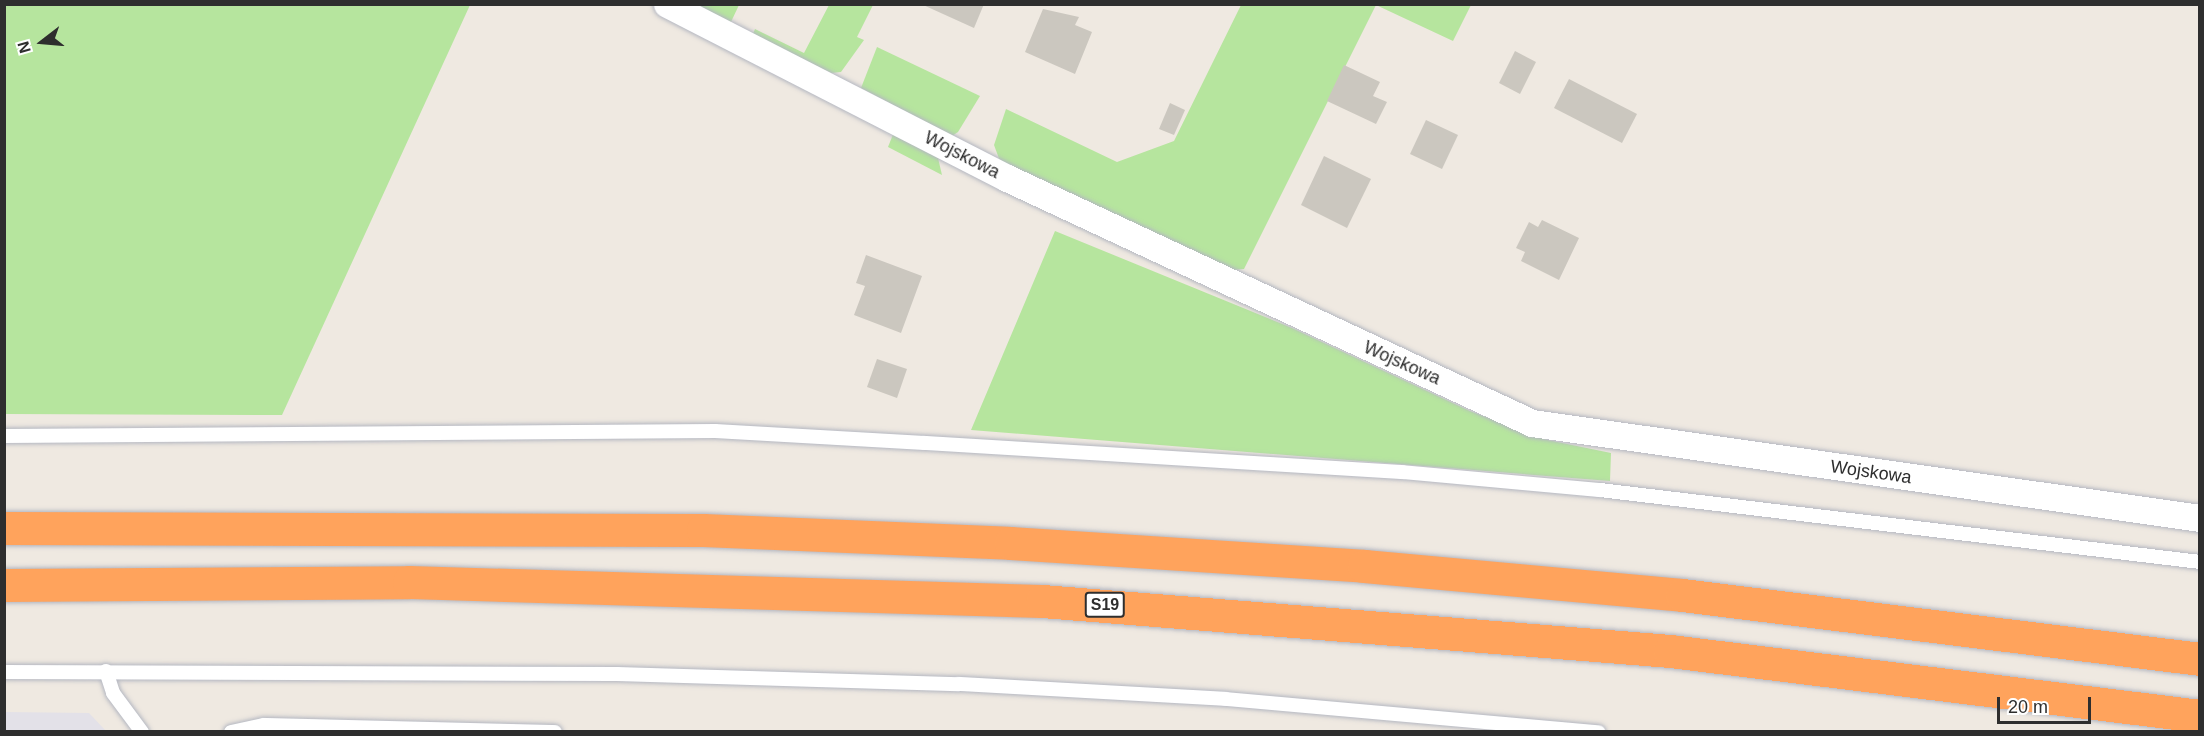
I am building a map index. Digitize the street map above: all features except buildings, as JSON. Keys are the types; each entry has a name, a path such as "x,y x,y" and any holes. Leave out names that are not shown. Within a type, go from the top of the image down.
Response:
{"highway":[{"path":"4,528 703,530 1011,543 1353,565 1682,595 2199,659"},
{"name":"S19","path":"4,585 409,582 1042,601 1647,648 2199,716"}],"street":[{"name":"Wojskowa","path":"667,4 1007,178 1532,423 2199,518"}],"lane":[{"path":"4,436 715,431 1402,472 1600,490 2199,562"},
{"path":"106,671 113,693 142,732"},
{"path":"4,672 617,674 959,684 1226,699 1599,732"},
{"path":"231,732 264,725 555,732"}],"shaded area":[{"path":"5,712 89,713 106,731 5,731"}],"green space":[{"path":"5,4 470,5 282,415 5,414"},
{"path":"692,5 739,5 730,24"},
{"path":"829,5 873,5 857,37 864,40 841,72 831,73 752,36 755,29 804,53"},
{"path":"1241,5 1376,5 1244,269 1232,270 1001,164 994,145 1006,109 1117,162 1174,141"},
{"path":"1376,5 1471,5 1453,41"},
{"path":"877,47 980,96 958,132 952,136 861,88"},
{"path":"894,132 938,158 942,175 888,147"},
{"path":"1055,231 1292,328 1470,411 1543,439 1611,453 1610,481 971,430"}]}
